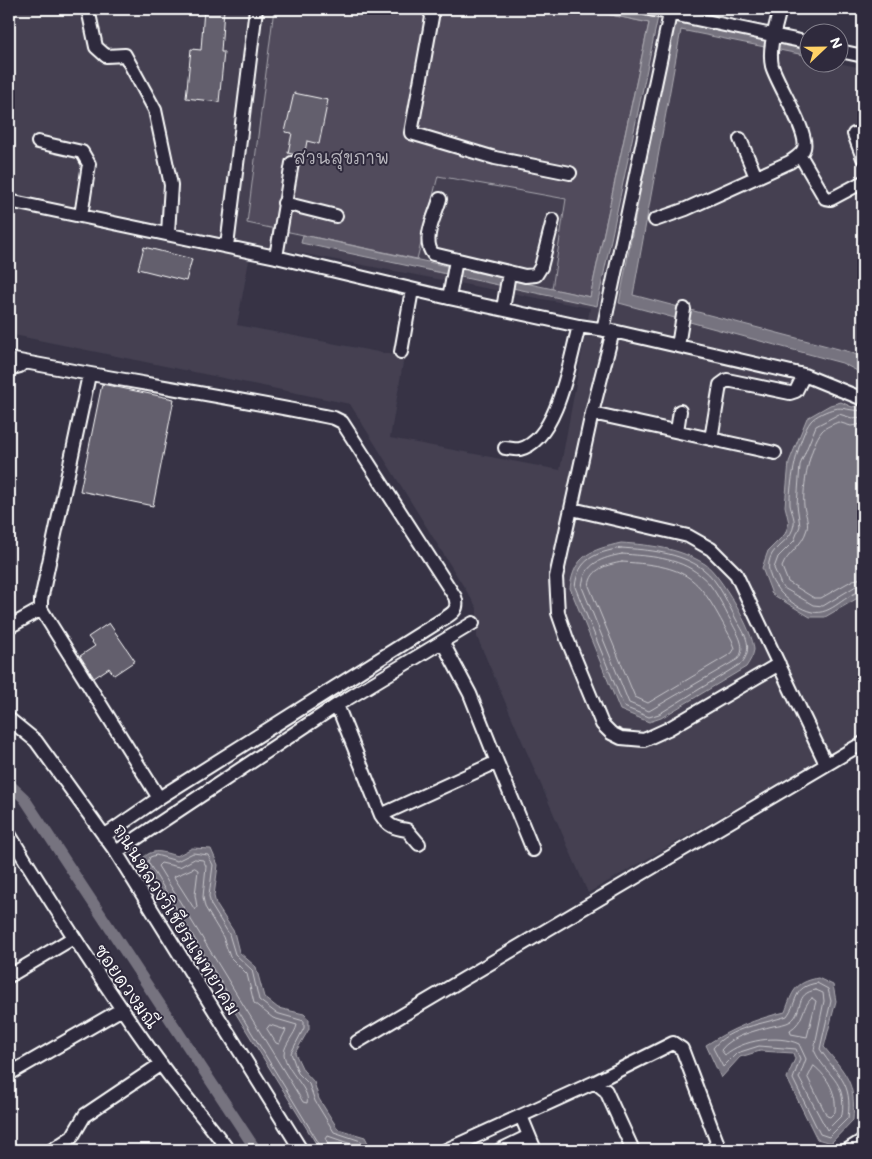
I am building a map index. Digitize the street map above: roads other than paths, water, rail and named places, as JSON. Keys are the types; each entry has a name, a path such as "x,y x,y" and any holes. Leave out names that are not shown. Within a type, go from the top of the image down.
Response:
{"street":[{"path":"88,9 96,47 106,56 126,55 155,110 171,185 168,233"},
{"path":"227,246 256,9"},
{"path":"428,9 432,17 411,133 496,158 570,173"},
{"path":"649,9 670,12 800,42"},
{"path":"655,220 790,162 800,155 804,144 797,119 772,66 771,50 780,9"},
{"path":"670,12 608,300 607,327 592,413 556,577 558,613 602,724 611,733 633,740 644,740 668,729 779,664"},
{"path":"850,53 863,56"},
{"path":"854,134 863,158"},
{"path":"740,139 756,177"},
{"path":"38,142 82,152 86,158 89,164 81,216"},
{"path":"800,155 824,198 831,199 863,182"},
{"path":"276,257 292,162"},
{"path":"440,199 428,244 433,254 455,267 508,279 532,277 539,272 553,220"},
{"path":"9,201 227,246 503,310 579,326 607,327 804,375 863,399"},
{"path":"284,203 336,216"},
{"path":"449,298 455,267"},
{"path":"503,310 508,279"},
{"path":"401,352 412,290"},
{"path":"679,344 684,309"},
{"path":"504,448 520,449 537,438 549,425 579,326"},
{"path":"9,359 89,376 249,400 334,418 342,422 455,597 458,605 456,611 159,798 104,836"},
{"path":"9,369 20,366 23,362"},
{"path":"711,439 720,386 723,382 728,380 790,393 796,391 804,375"},
{"path":"89,376 41,600 41,609 159,798"},
{"path":"677,431 680,411"},
{"path":"592,413 776,452"},
{"path":"572,509 688,536 712,549 736,574 826,764"},
{"path":"9,627 41,609"},
{"path":"116,852 337,705 443,643 473,623"},
{"path":"443,643 470,694 533,850"},
{"path":"337,705 381,815 393,828 407,830 419,844"},
{"name":"ถนนหลวงวิเชียรแพทยาคม","path":"9,720 36,741 116,852 301,1150"},
{"path":"357,1042 863,743"},
{"path":"381,815 498,762"},
{"name":"ซอยดวงมณี","path":"9,834 73,938 160,1064 224,1149"},
{"path":"9,976 73,938"},
{"path":"12,1072 122,1009"},
{"path":"446,1150 595,1082 673,1043 682,1049 717,1142 712,1150"},
{"path":"52,1150 68,1141 85,1115 160,1064"},
{"path":"595,1082 606,1091 633,1150"},
{"path":"521,1116 535,1150"},
{"path":"500,1150 529,1136"},
{"path":"847,1150 863,1140"}],"water":[{"path":"583,9 621,9 658,17 597,306 301,243 303,235 590,297 649,23"},
{"path":"673,19 800,46 800,54 681,30 633,295 850,352 863,358 863,374 842,363 619,303"},
{"path":"841,402 852,407 863,405 863,595 825,617 810,617 772,594 762,568 768,551 785,534 789,523 785,506 789,462 807,418 830,405"},
{"path":"621,543 654,546 675,551 705,564 719,579 735,604 753,642 754,650 746,667 661,718 649,722 620,710 570,588 575,568 580,561 601,548"},
{"path":"192,848 211,849 218,865 214,896 216,904 234,932 239,952 256,967 264,997 278,1008 304,1014 309,1019 309,1029 295,1053 303,1070 314,1082 319,1099 338,1129 365,1137 370,1147 369,1150 320,1150 141,860 154,852 177,856"},
{"path":"818,978 833,985 836,1001 824,1047 839,1065 848,1080 854,1107 853,1120 831,1143 817,1139 787,1078 795,1059 793,1053 760,1051 740,1057 721,1078 706,1045 744,1025 785,1012 793,993 799,985"}],"waterway":[{"path":"9,784 24,798 256,1150"}],"park label":[{"name":"สวนสุขภาพ","path":"341,157"}]}
